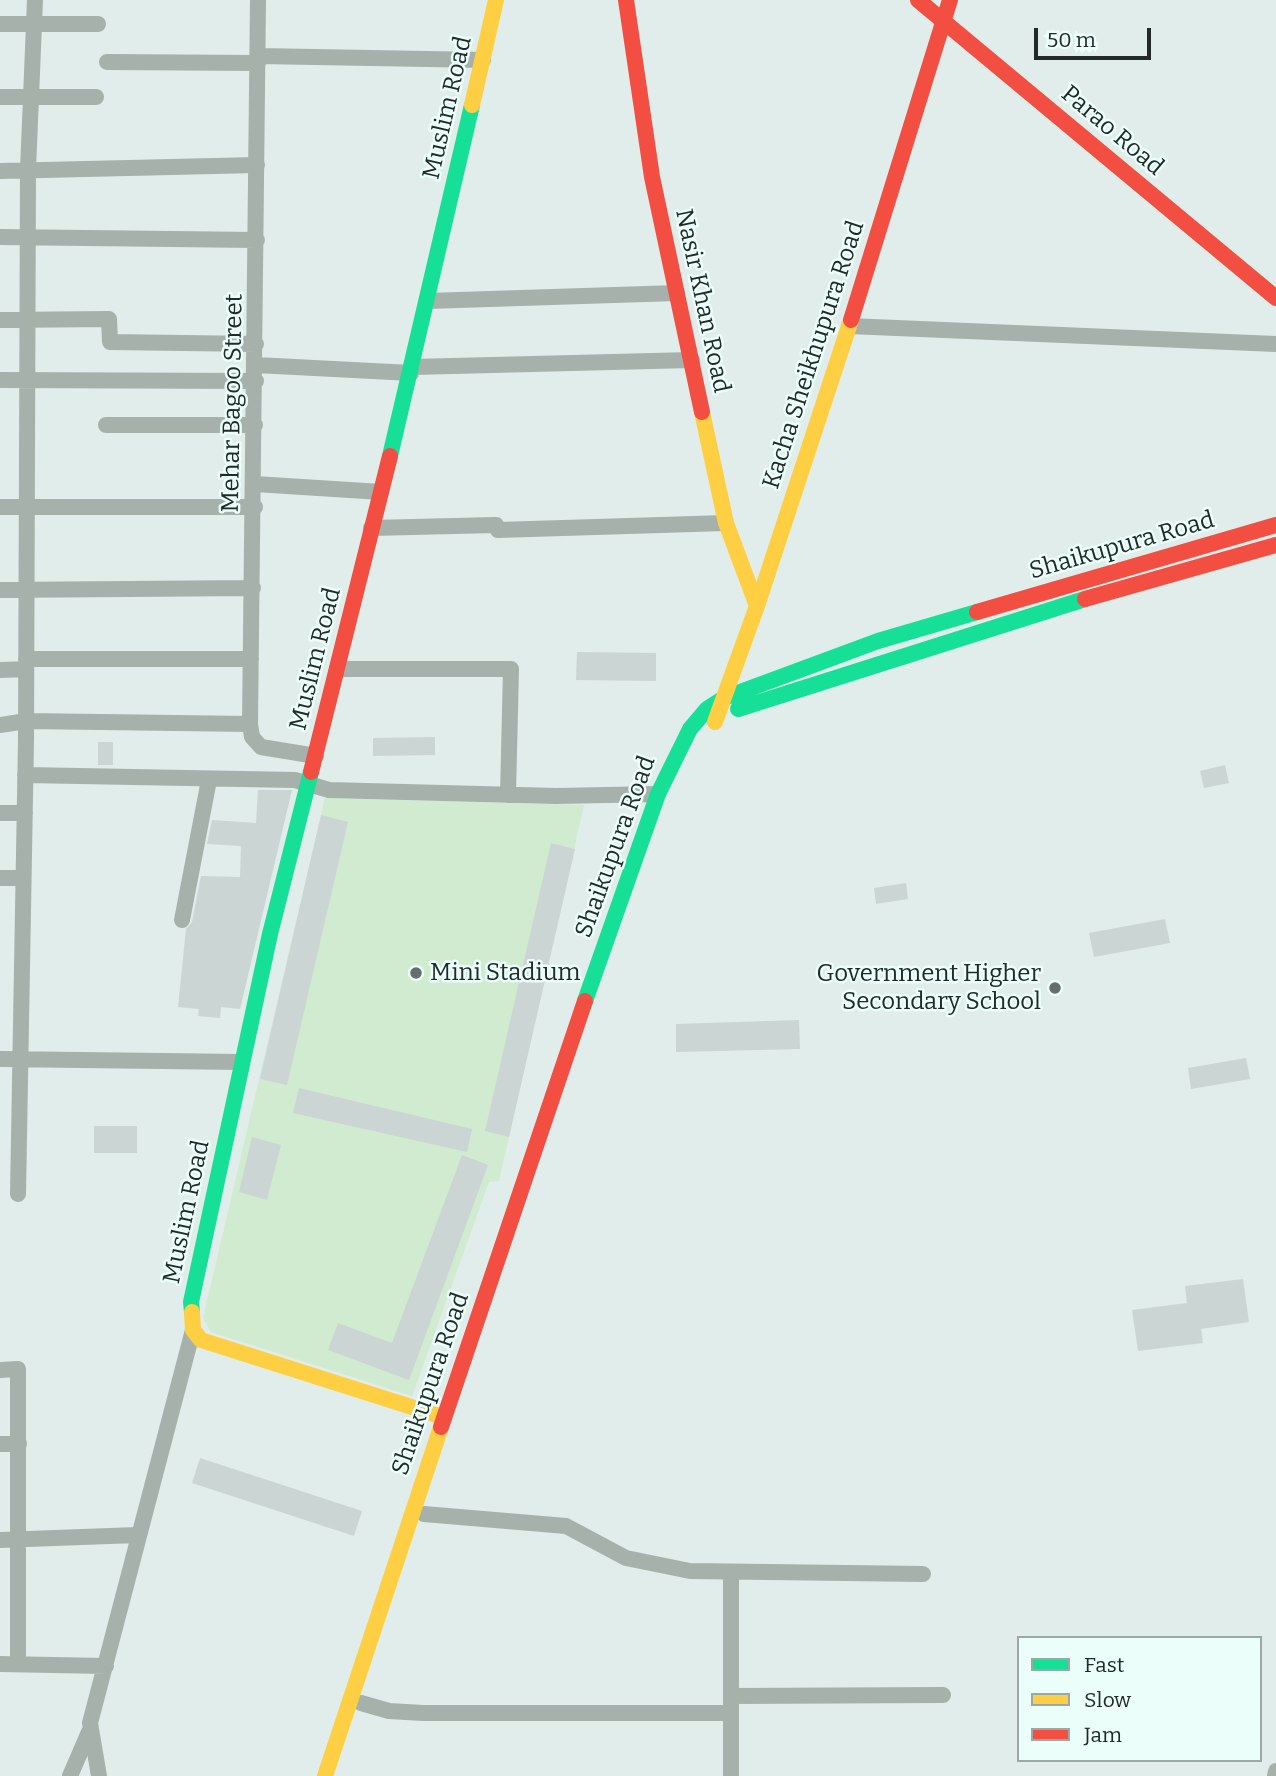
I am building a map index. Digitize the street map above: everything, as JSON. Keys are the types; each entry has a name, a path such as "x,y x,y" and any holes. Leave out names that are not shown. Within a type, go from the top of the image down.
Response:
{"main road":[{"name":"Muslim Road","path":"193,1330 191,1302 242,1062 307,782 316,756 412,370 496,0"},
{"name":"Nasir Khan Road","path":"626,0 652,177 726,523 757,606"},
{"name":"Parao Road","path":"918,0 1276,298"},
{"name":"Kacha Sheikhupura Road","path":"715,722 757,606 849,326 950,0"},
{"name":"Shaikupura Road","path":"325,1776 443,1417 658,794 690,729 707,709 724,698 878,642 1276,525"},
{"name":"Shaikupura Road","path":"339,1776 361,1703 567,1090 670,798 700,737 715,722 733,711 1011,621 1276,545"},
{"path":"193,1330 201,1340 443,1417"}],"street":[{"path":"18,1194 26,721 28,170 35,0"},
{"name":"Mehar Bagoo Street","path":"250,724 255,507 258,0"},
{"path":"0,24 98,24"},
{"path":"107,62 482,60"},
{"path":"0,97 96,97"},
{"path":"0,171 257,165"},
{"path":"0,237 257,240"},
{"path":"427,301 677,293"},
{"path":"0,320 109,319 110,342 256,344"},
{"path":"849,326 1276,344"},
{"path":"0,380 692,360"},
{"path":"106,425 255,425"},
{"path":"255,484 381,492"},
{"path":"0,507 255,507"},
{"path":"371,528 496,525 498,530 726,523"},
{"path":"0,590 253,588"},
{"path":"0,670 26,664 251,659"},
{"path":"337,669 511,669 508,795"},
{"path":"0,725 26,721 250,724 252,737 261,747 316,756"},
{"path":"25,775 307,782 329,790 508,795 658,794"},
{"path":"182,920 209,780"},
{"path":"0,813 24,813"},
{"path":"0,878 23,878"},
{"path":"0,1059 242,1062"},
{"name":"Muslim Road","path":"99,1776 89,1732 137,1535 193,1330"},
{"path":"0,1370 18,1369 18,1664"},
{"path":"0,1444 19,1444"},
{"path":"425,1514 565,1526 637,1562 690,1571 732,1574 923,1574"},
{"path":"0,1540 137,1535"},
{"path":"731,1776 732,1574"},
{"path":"0,1664 106,1666"},
{"path":"731,1696 943,1695"},
{"path":"361,1703 389,1711 423,1713 731,1713"},
{"path":"70,1776 89,1732"},
{"path":"1275,1776 1276,1771"}],"green space":[{"path":"325,798 584,805 499,1181 489,1182 412,1396 211,1332 203,1318"}],"building":[{"path":"577,652 656,653 656,681 576,680"},
{"path":"435,737 435,755 373,756 373,738"},
{"path":"98,742 113,742 113,765 98,765"},
{"path":"1225,765 1229,783 1204,788 1200,771"},
{"path":"258,790 292,790 240,1009 221,1007 220,1018 198,1016 199,1009 178,1007 186,929 192,922 201,876 240,877 241,846 207,844 212,820 256,823"},
{"path":"321,815 348,822 287,1085 260,1079"},
{"path":"551,843 575,849 509,1137 485,1131"},
{"path":"906,883 908,899 876,904 874,888"},
{"path":"1165,919 1170,943 1094,957 1089,933"},
{"path":"799,1020 800,1049 676,1052 676,1024"},
{"path":"1246,1058 1250,1079 1191,1089 1188,1068"},
{"path":"299,1088 472,1129 467,1152 293,1113"},
{"path":"94,1126 137,1126 137,1153 94,1153"},
{"path":"252,1137 281,1145 267,1200 239,1192"},
{"path":"462,1155 488,1165 409,1380 328,1350 338,1323 392,1343"},
{"path":"1243,1279 1249,1322 1201,1329 1203,1343 1138,1351 1132,1310 1187,1303 1185,1286"},
{"path":"200,1458 362,1511 354,1536 192,1483"}],"traffic: fast":[{"path":"390,456 472,105"},
{"path":"738,709 1085,599"},
{"path":"585,1001 658,794 690,729 707,709 724,698 878,641 977,612"},
{"path":"192,1312 191,1302 270,934 311,772"}],"traffic: slow":[{"path":"472,105 496,0"},
{"path":"715,722 757,606 851,320"},
{"path":"702,412 726,523 757,606"},
{"path":"192,1312 193,1330 201,1340 443,1417"},
{"path":"325,1776 441,1427"}],"traffic: jam":[{"path":"626,0 652,177 702,412"},
{"path":"918,0 1276,298"},
{"path":"851,320 950,0"},
{"path":"311,772 390,456"},
{"path":"977,612 1276,525"},
{"path":"1085,599 1276,545"},
{"path":"441,1427 585,1001"}],"place":[{"name":"Mini Stadium","path":"416,973"},
{"name":"Government Higher Secondary School","path":"1055,988"}]}
